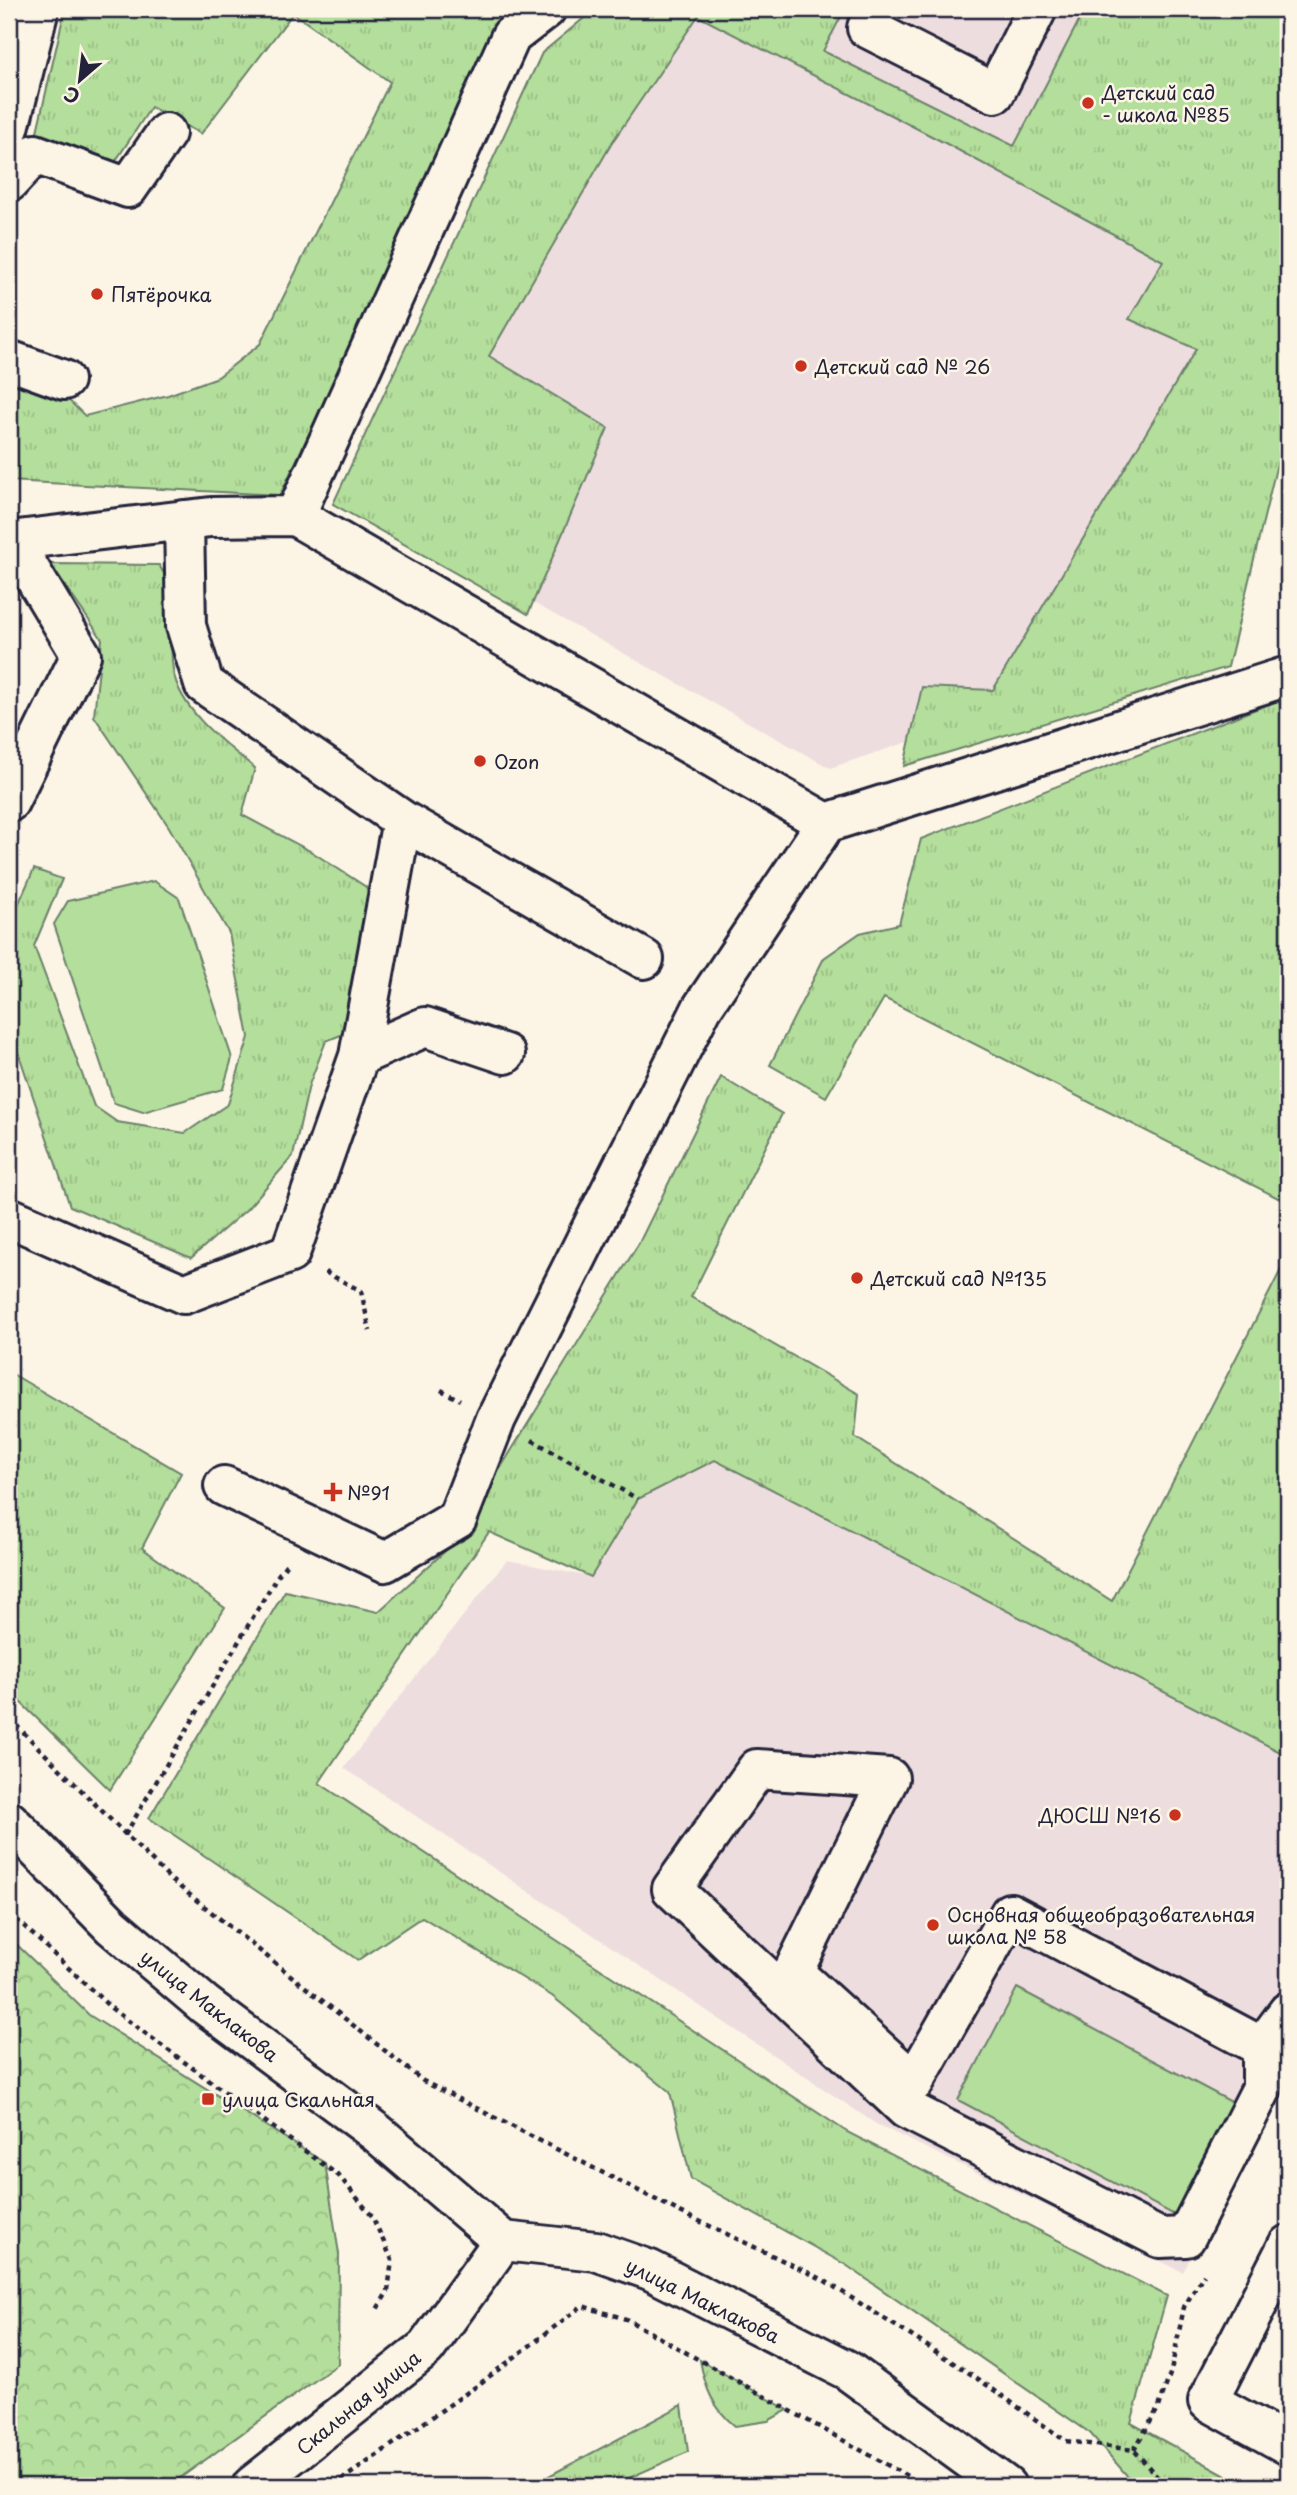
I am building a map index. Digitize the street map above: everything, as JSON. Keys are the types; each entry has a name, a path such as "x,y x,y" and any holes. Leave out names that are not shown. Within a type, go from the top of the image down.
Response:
{"street":[{"path":"9,128 39,9"},
{"path":"295,516 511,36 546,9"},
{"path":"876,9 867,29 995,93 1037,9"},
{"path":"9,182 35,154 128,188 166,134"},
{"path":"9,360 64,380"},
{"path":"9,802 81,655 11,542 184,520 295,516 826,824"},
{"path":"184,520 186,626 204,684 402,820 644,959"},
{"path":"224,1486 385,1562 457,1519 496,1419 702,1008 826,824 1288,676"},
{"path":"9,1217 184,1294 290,1253 359,1056 402,820"},
{"path":"359,1056 425,1027 505,1054"},
{"path":"1262,2047 1010,1913 914,2082 793,1972 889,1778 757,1769 672,1889 906,2109 1160,2238 1186,2236 1262,2088 1262,2047 1288,2012"},
{"name":"улица Маклакова","path":"9,1821 112,1926 205,2004 377,2133 503,2241 596,2251 650,2270 847,2370 1006,2486"},
{"name":"Скальная улица","path":"252,2486 426,2348 503,2241"},
{"path":"1288,2245 1208,2401 1288,2445"}],"path":[{"path":"290,1253 361,1291 370,1331"},
{"path":"496,1419 638,1499"},
{"path":"125,1835 276,1578"},
{"path":"9,1718 170,1880 423,2081 678,2211 822,2278 977,2378 1066,2441 1134,2450 1165,2486"},
{"path":"9,1912 111,2008 339,2176 372,2216 391,2260 388,2291 376,2311"},
{"path":"334,2486 478,2385 582,2306 626,2319 925,2486"},
{"path":"1134,2450 1159,2407"}],"shaded area":[{"name":"Детский сад № 26","path":"680,9 1288,9 1229,289 995,713 830,768 409,534 475,235"},
{"name":"Основная общеобразовательная школа № 58","path":"715,1460 1288,1756 1288,2081 1183,2272 876,2124 344,1768 507,1560 591,1577 638,1499"}],"green space":[{"path":"65,9 511,9 280,495 9,481 9,361 15,349 85,416 168,395 218,377 260,344 390,82 293,13 201,134 151,107 115,162 36,136"},
{"path":"595,9 845,9 823,51 1014,146 1085,9 1288,9 1288,418 1228,667 904,766 922,687 993,690 1196,349 1129,319 1163,261 945,143 698,16 613,141 489,356 608,428 528,614 333,504 542,53"},
{"path":"50,564 159,565 172,594 174,607 172,655 177,685 194,713 205,725 255,768 242,815 312,852 366,887 389,945 385,1017 326,1041 309,1085 293,1156 247,1209 191,1258 70,1206 9,1025 9,925 34,869 62,879 34,946 94,1106 117,1122 185,1133 228,1104 249,1037 229,933 169,827 94,716 102,639"},
{"path":"1279,700 1288,740 1288,1203 884,998 826,1097 770,1065 824,958 860,933 899,924 921,839"},
{"path":"154,881 179,898 232,1058 223,1089 143,1112 114,1103 54,924 68,901"},
{"path":"721,1077 782,1114 691,1297 859,1394 855,1437 1112,1601 1288,1256 1288,1756 715,1460 638,1499 591,1577 489,1532 319,1783 847,2132 1167,2296 1131,2423 1246,2486 1136,2486 1090,2433 846,2265 691,2179 670,2092 552,1996 422,1917 358,1960 149,1818 285,1591 378,1612 455,1542 639,1243"},
{"path":"9,1372 181,1473 142,1548 225,1608 110,1790 9,1691"},
{"path":"9,1937 89,2015 325,2163 339,2254 338,2364 169,2486 9,2486"},
{"path":"1017,1988 1239,2106 1180,2218 958,2100"},
{"path":"700,2360 788,2410 768,2421 735,2426 711,2397"},
{"path":"682,2405 688,2452 611,2486 530,2486"}],"place":[{"name":"Детский сад - школа №85","path":"1088,103"},
{"name":"Пятёрочка","path":"97,294"},
{"name":"Детский сад № 26","path":"801,366"},
{"name":"Ozon","path":"480,761"},
{"name":"Детский сад №135","path":"857,1278"},
{"name":"№91","path":"333,1492"},
{"name":"ДЮСШ №16","path":"1175,1815"},
{"name":"Основная общеобразовательная школа № 58","path":"933,1925"},
{"name":"улица Скальная","path":"208,2099"}]}
